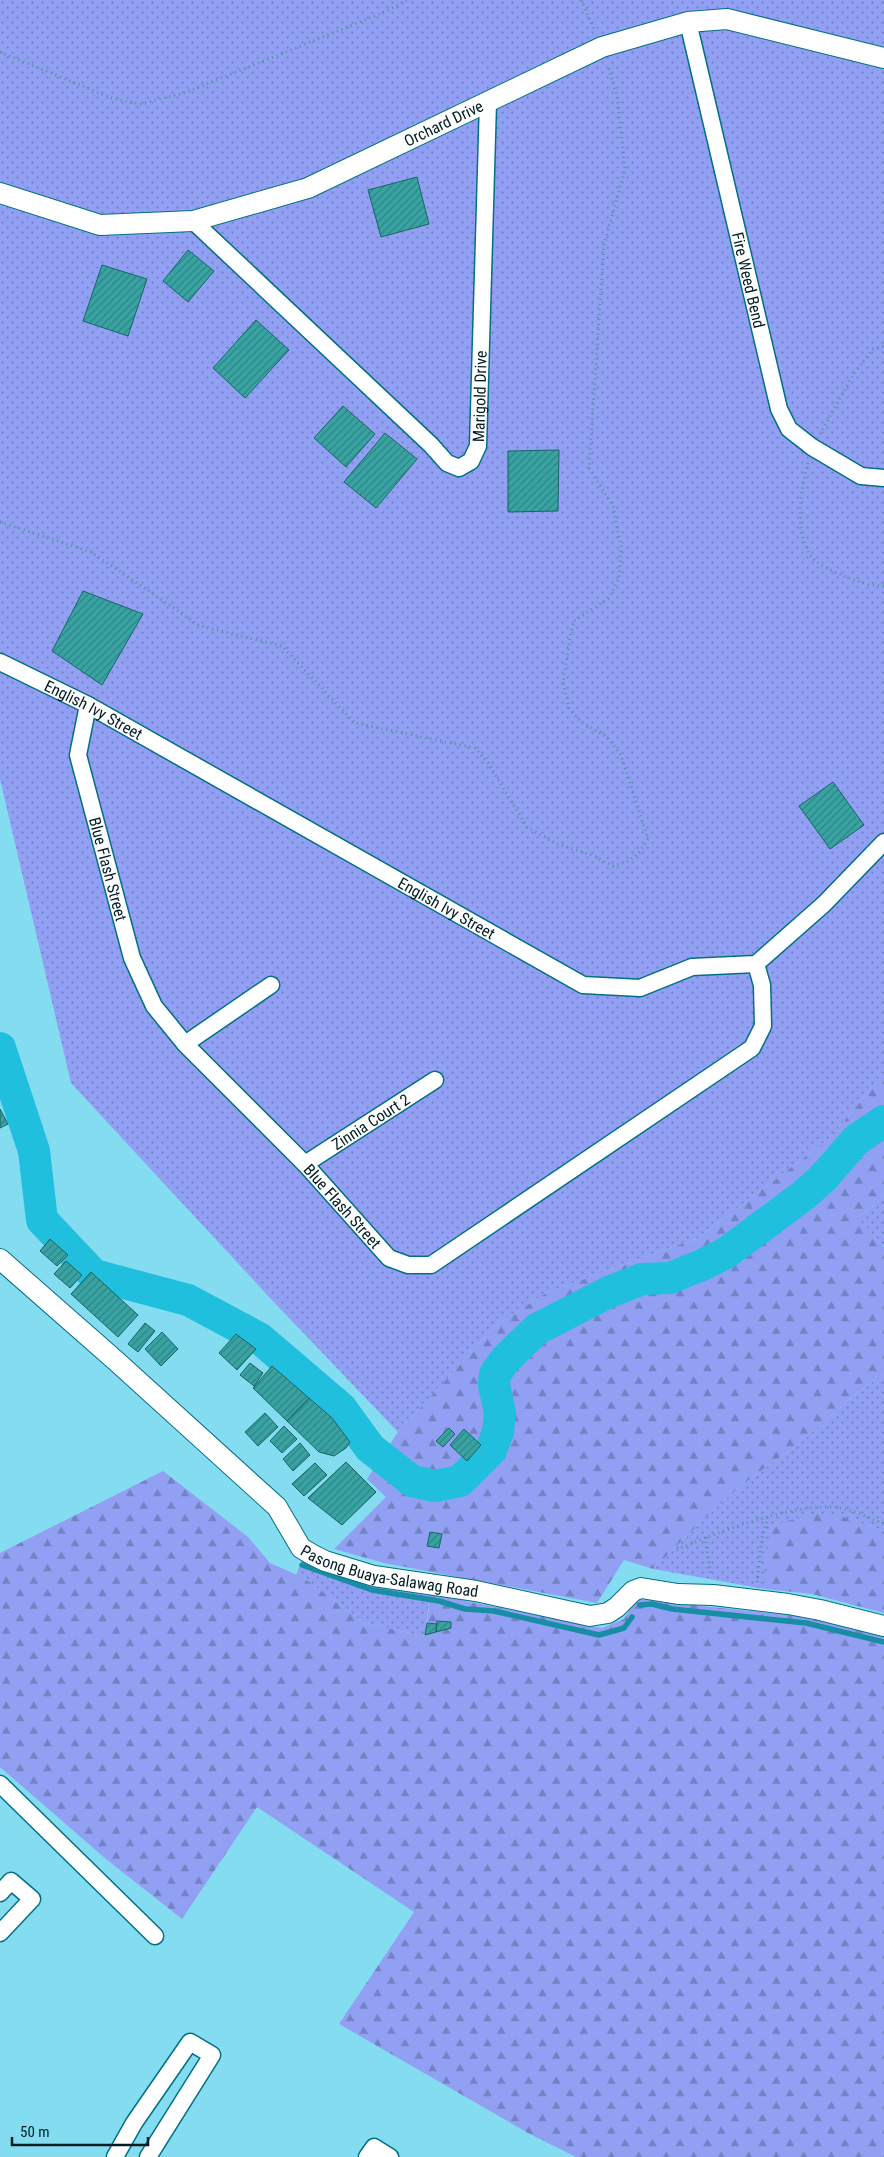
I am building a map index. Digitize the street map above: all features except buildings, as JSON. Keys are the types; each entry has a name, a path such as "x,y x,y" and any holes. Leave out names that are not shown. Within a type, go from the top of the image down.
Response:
{"street":[{"name":"Orchard Drive","path":"0,193 100,225 193,221 308,188 602,47 688,22 726,19 884,58"},
{"name":"Fire Weed Bend","path":"688,22 779,409 789,429 812,447 861,476 884,478"},
{"name":"Marigold Drive","path":"193,221 447,463 459,468 471,461 478,446 488,102"},
{"name":"English Ivy Street","path":"0,662 88,705 583,985 640,988 692,967 756,964"},
{"name":"Blue Flash Street","path":"88,705 78,755 132,958 154,1006 185,1044 304,1164 389,1258 408,1265 431,1265 752,1048 763,1026 762,985 756,964"},
{"path":"756,964 824,904 884,842"},
{"path":"185,1044 272,985"},
{"name":"Zinnia Court 2","path":"304,1164 435,1080"},
{"name":"Pasong Buaya-Salawag Road","path":"0,1259 115,1360 277,1508 301,1548 325,1561 374,1576 476,1591 590,1616 608,1613 633,1591 641,1588 678,1594 713,1595 755,1600 820,1610 884,1626"},
{"path":"0,1784 154,1936"},
{"path":"0,1893 11,1881 32,1900 0,1933"},
{"path":"114,2157 134,2123 190,2042 212,2055 148,2157"},
{"path":"367,2157 374,2147 390,2157"}],"path":[{"path":"0,52 114,99 141,104 187,92 387,11 407,0"},
{"path":"0,522 90,552 200,626 282,646 355,723 476,748 488,763 527,827 557,844 592,855 613,866 626,862 640,853 648,838 621,755 606,736 581,722 569,708 563,682 574,621 609,598 619,578 621,546 612,506 589,468 604,244 625,170 617,95 602,47 581,0"},
{"path":"677,1550 705,1537 798,1510 825,1507 840,1508 884,1524"},
{"path":"755,1600 762,1538 768,1518"},
{"path":"705,1537 713,1595"}],"green space":[{"path":"0,0 884,0 884,1073 830,1138 698,1238 546,1293 496,1325 398,1432 270,1298 71,1083 0,779"},
{"path":"884,1073 884,1195 870,1209 855,1219 865,1225 884,1246 884,1373 852,1397 800,1443 724,1500 653,1569 624,1560 597,1603 384,1563 334,1549 386,1497 367,1479 398,1432 496,1325 546,1293 698,1238 830,1138"},
{"path":"884,1195 883,1247 874,1236 854,1220 870,1209"},
{"path":"884,1373 884,1531 867,1525 765,1560 765,1589 653,1569 724,1500 800,1443 852,1397"},
{"path":"163,1471 248,1537 270,1563 304,1578 363,1622 422,1636 426,1635 430,1594 602,1628 624,1619 636,1599 808,1617 884,1636 884,2157 576,2157 528,2133 339,2024 414,1912 257,1807 182,1919 106,1859 0,1767 0,1553"},
{"path":"817,1513 838,1515 884,1531 884,1613 812,1594 765,1589 765,1560 773,1525"},
{"path":"302,1560 430,1594 425,1635 422,1636 363,1622 304,1578 296,1575"}],"waterway":[{"path":"0,1048 34,1151 42,1220 94,1275 188,1300 259,1338 341,1408 370,1448 412,1481 435,1486 460,1481 491,1450 498,1432 500,1413 494,1385 495,1374 506,1359 537,1329 609,1292 642,1279 670,1278 726,1253 804,1195 823,1178 856,1140 884,1121"},
{"path":"302,1565 372,1590 439,1601 465,1609 494,1611 599,1635 624,1628 632,1617"},
{"path":"640,1605 652,1604 672,1609 806,1623 884,1642"}]}
